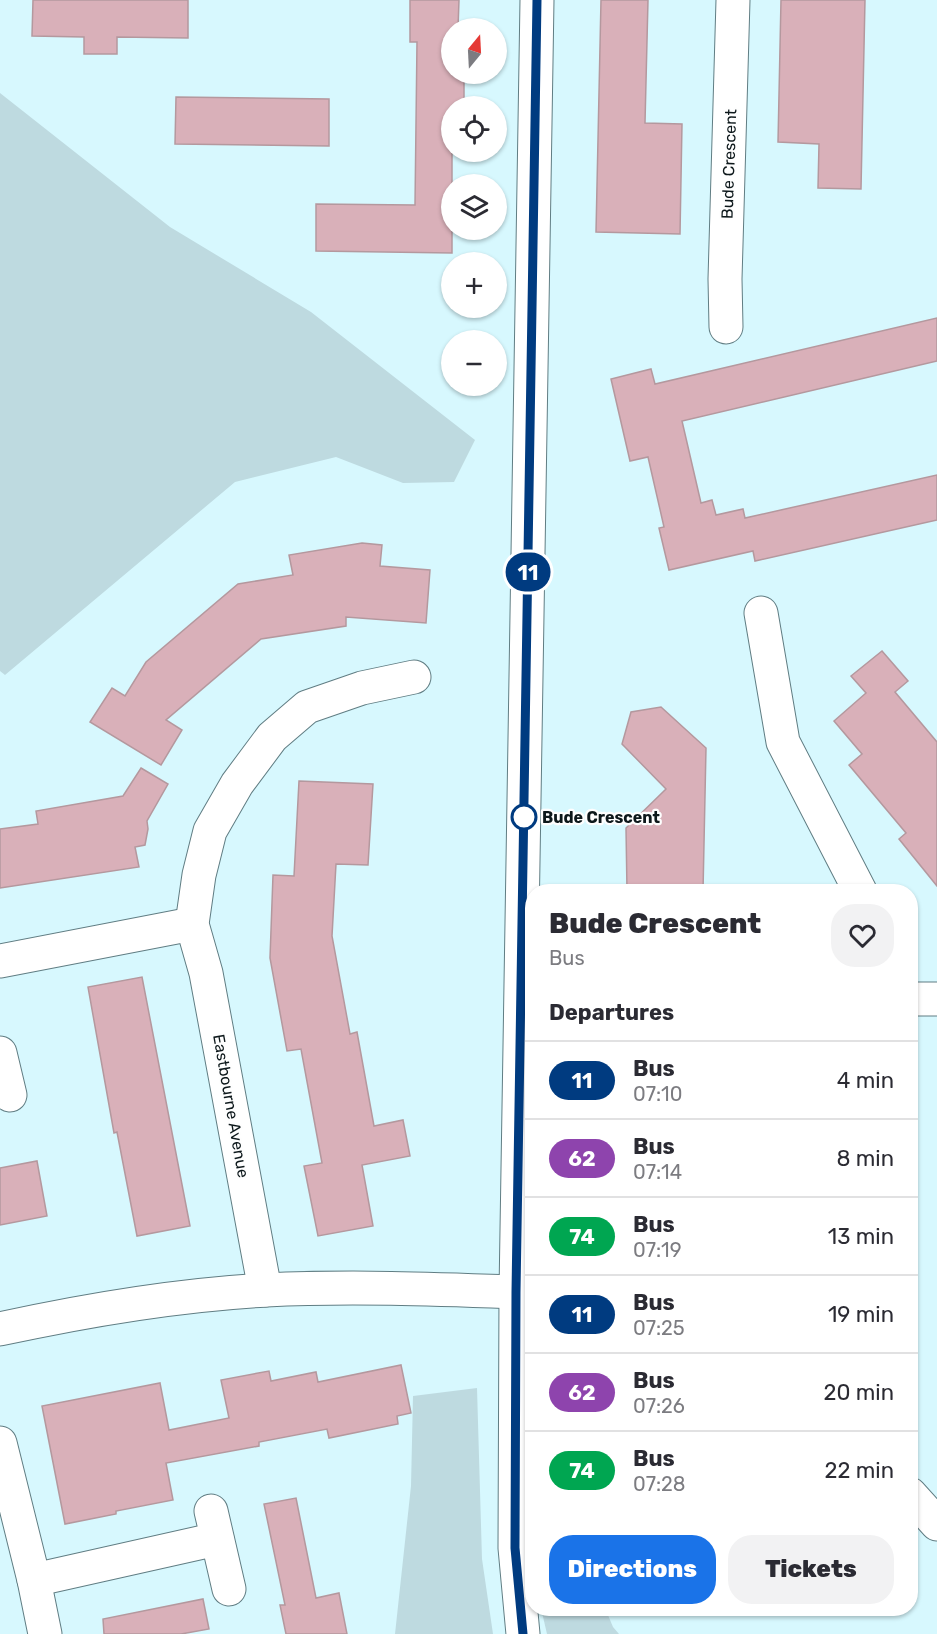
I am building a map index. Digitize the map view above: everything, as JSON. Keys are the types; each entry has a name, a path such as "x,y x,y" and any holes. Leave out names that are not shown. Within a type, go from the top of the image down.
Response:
{"street":[{"path":"528,884 537,0"},
{"name":"Bude Crescent","path":"726,327 725,279 733,0"},
{"path":"761,613 783,742 856,884"},
{"name":"Eastbourne Avenue","path":"265,1290 206,973 192,924 199,874 210,831 237,784 272,738 307,707 362,688 414,677"},
{"path":"0,961 192,924"},
{"path":"918,999 937,999"},
{"path":"523,1634 515,1548 516,1292 525,1050"},
{"path":"0,1053 10,1095"},
{"path":"0,1329 80,1311 204,1295 265,1290 348,1287 516,1292"},
{"path":"0,1443 45,1634"},
{"path":"34,1580 214,1525 229,1589"}],"shaded area":[{"path":"0,93 170,227 311,312 475,440 454,482 403,483 336,457 235,482 5,675 0,671"},
{"path":"477,1388 482,1559 493,1634 395,1634 411,1486 413,1396"},
{"path":"543,1616 608,1616 619,1634 547,1634"}],"building":[{"path":"33,0 188,0 188,38 117,37 117,54 84,54 84,37 32,36"},
{"path":"410,0 459,0 458,18 441,18 441,84 464,84 464,96 441,96 441,162 452,162 452,174 441,174 441,240 452,240 452,252 316,251 316,204 415,205 417,42 410,42"},
{"path":"601,0 648,0 645,123 682,124 680,234 596,232"},
{"path":"781,0 865,0 861,189 818,188 819,144 778,142"},
{"path":"176,97 329,99 329,146 175,144"},
{"path":"937,318 937,361 682,421 701,503 712,500 716,515 743,509 745,518 937,475 937,520 755,561 753,551 669,570 659,528 664,527 648,457 630,461 611,379 651,369 655,384"},
{"path":"362,543 382,545 380,566 430,570 426,623 346,617 346,626 261,639 166,720 182,730 161,765 90,722 112,688 125,696 146,662 238,584 293,575 289,555"},
{"path":"882,651 908,681 895,692 937,742 937,886 899,839 906,833 849,765 862,754 834,721 866,693 851,676"},
{"path":"661,707 706,748 703,884 627,884 626,828 666,789 622,744 631,712"},
{"path":"141,768 168,784 147,821 145,845 135,847 139,867 0,888 0,829 38,824 36,811 123,796"},
{"path":"299,781 373,784 368,865 336,864 332,936 350,1034 357,1032 374,1126 403,1120 410,1156 362,1165 373,1226 318,1236 304,1166 322,1163 301,1049 287,1051 270,958 273,875 294,876"},
{"path":"142,977 190,1226 137,1236 117,1132 114,1133 88,987"},
{"path":"37,1161 47,1216 0,1225 0,1168"},
{"path":"401,1365 411,1413 397,1416 398,1424 329,1438 327,1429 259,1442 259,1446 166,1463 173,1500 65,1524 42,1406 160,1383 169,1430 229,1418 221,1380 269,1371 271,1381 316,1372 318,1382"},
{"path":"296,1498 316,1598 339,1593 347,1634 286,1634 280,1605 285,1605 264,1504"},
{"path":"203,1599 209,1629 181,1634 104,1634 103,1619"}],"bus line":[{"name":"11","path":"523,1634 515,1548 516,1292 537,0"}],"place":[{"name":"Bude Crescent","path":"524,817"}]}
